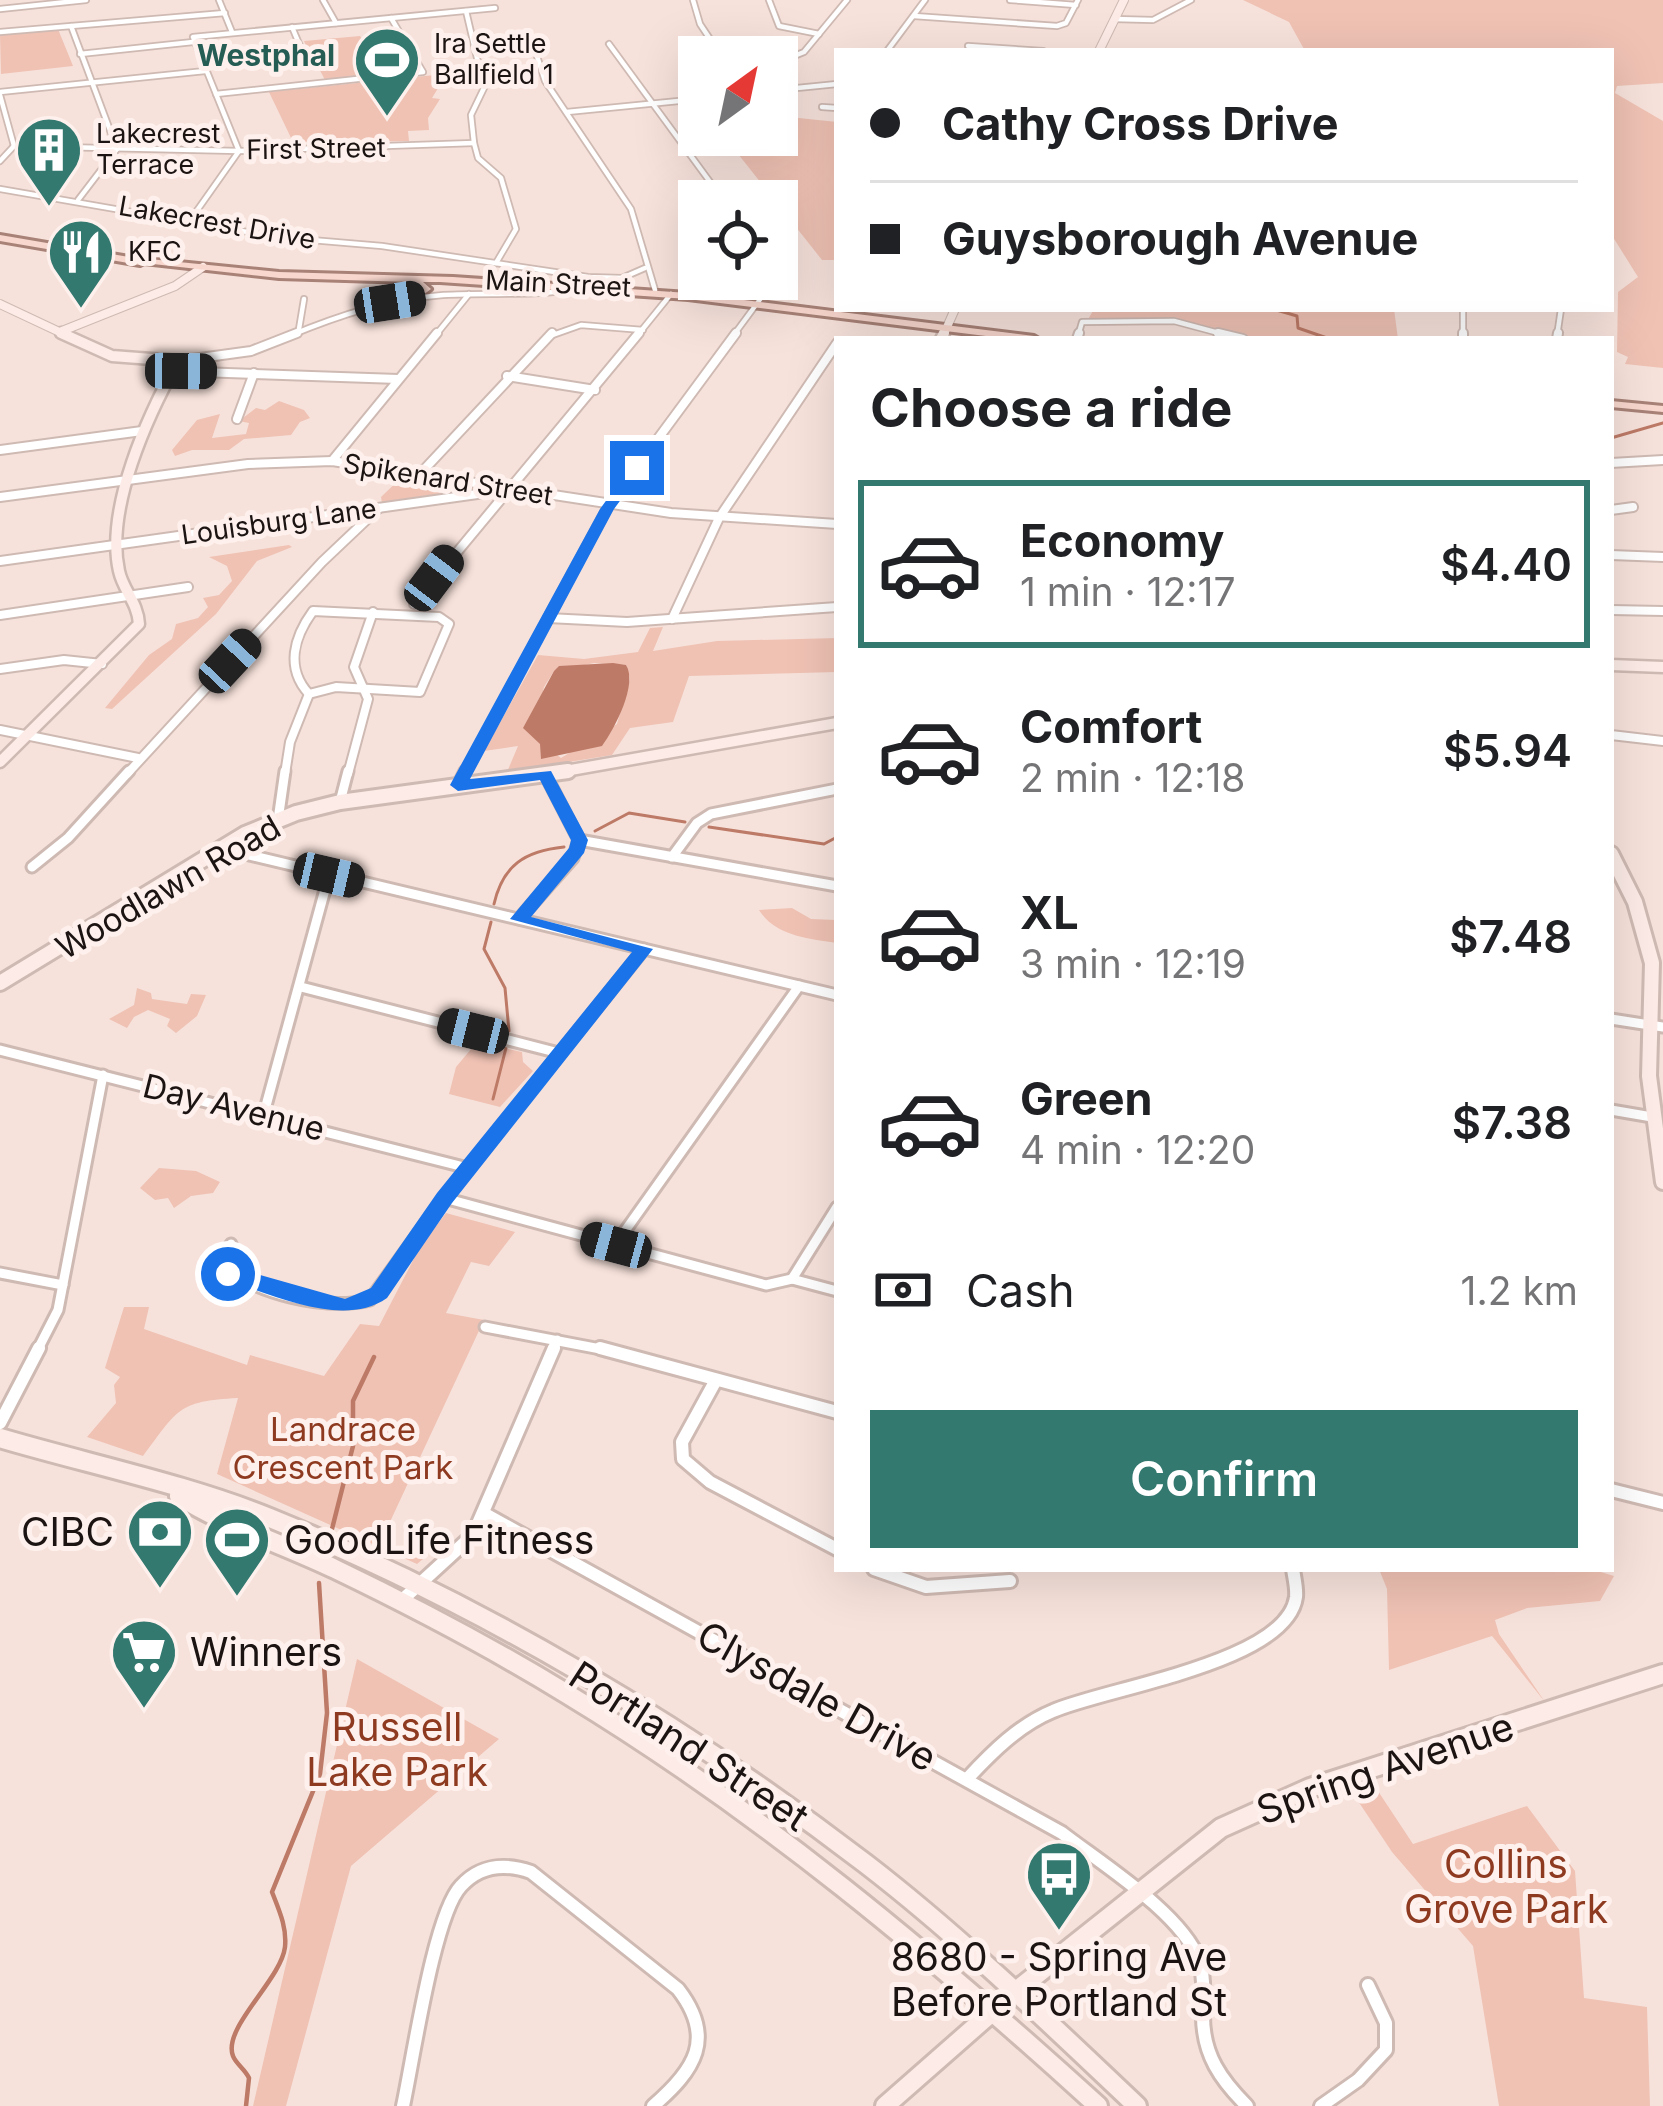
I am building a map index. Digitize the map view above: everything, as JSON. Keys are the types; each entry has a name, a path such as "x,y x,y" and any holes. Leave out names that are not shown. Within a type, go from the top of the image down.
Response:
{"main road":[{"name":"Main Street","path":"1,237 132,260 292,276 670,294 911,325 944,335"},
{"path":"490,280 511,276 520,268"},
{"path":"412,280 426,287 416,298"},
{"name":"Main Street","path":"444,281 490,280 670,294"},
{"path":"911,325 950,312"},
{"path":"955,312 956,323 991,336"},
{"path":"1614,404 1663,409"}],"street":[{"path":"0,9 86,0"},
{"path":"219,0 232,32"},
{"path":"322,0 336,22"},
{"path":"427,0 436,13"},
{"path":"693,0 708,36"},
{"path":"769,0 779,26 819,34"},
{"path":"798,54 847,0"},
{"path":"888,48 925,0"},
{"path":"914,16 1054,26 1066,23 1077,2 1010,0"},
{"path":"1100,48 1124,0"},
{"path":"1114,19 1151,20 1191,0"},
{"path":"80,53 232,32 495,8"},
{"path":"466,11 484,88 471,115 474,143 478,158 501,178 516,229 496,263"},
{"path":"0,32 225,13"},
{"path":"216,94 422,72 391,18"},
{"path":"71,26 117,149 78,200"},
{"path":"292,27 300,46"},
{"path":"191,219 238,151 194,39"},
{"path":"609,44 708,180"},
{"path":"968,46 986,48"},
{"path":"535,50 545,81 631,208 655,290"},
{"path":"0,161 14,146 0,93 205,70"},
{"path":"798,89 834,84"},
{"path":"568,112 678,101"},
{"path":"822,106 834,108"},
{"name":"First Street","path":"14,146 238,151 474,143"},
{"name":"Lakecrest Drive","path":"0,189 263,235 607,279 645,268"},
{"path":"62,331 176,286 202,267"},
{"path":"175,366 251,351 357,308 416,298 548,295 575,289"},
{"path":"332,461 469,294"},
{"path":"414,604 670,294"},
{"path":"299,329 304,299"},
{"path":"458,785 610,505 762,300"},
{"path":"0,304 112,356 254,373 398,379"},
{"path":"1078,336 1082,322 1163,320 1230,336"},
{"path":"418,475 507,376 562,328 644,330"},
{"path":"672,619 719,518 834,348"},
{"path":"0,762 139,624 140,610 118,570 119,544 142,431 175,366"},
{"path":"237,419 254,373"},
{"path":"507,376 595,390"},
{"path":"0,450 142,431"},
{"path":"1614,463 1663,460"},
{"name":"Spikenard Street","path":"0,497 267,462 332,461 610,505 719,518 834,524"},
{"name":"Louisburg Lane","path":"0,561 510,489"},
{"path":"1614,510 1633,507"},
{"path":"32,867 68,838 322,562 380,508"},
{"path":"1614,555 1663,557"},
{"path":"0,615 188,587"},
{"path":"548,618 611,622 834,607"},
{"path":"1614,610 1663,611"},
{"path":"340,802 367,692 354,667 373,612"},
{"path":"310,614 439,616 449,623 422,691 394,695 332,687 309,694 295,680 292,662 310,614"},
{"path":"0,669 64,660 102,664"},
{"path":"1614,664 1663,667"},
{"path":"278,820 290,742 309,694"},
{"name":"Woodlawn Road","path":"0,983 222,848 278,820 340,802 545,774 834,724"},
{"path":"0,730 138,758"},
{"path":"1614,735 1663,741"},
{"path":"519,919 573,858 579,840 545,774"},
{"path":"672,856 711,814 834,790"},
{"path":"579,840 834,885"},
{"path":"222,848 834,994"},
{"path":"1614,860 1635,902 1654,990 1658,1026 1652,1117 1663,1181"},
{"path":"264,1113 302,988 329,875"},
{"path":"1646,938 1663,939"},
{"path":"231,1244 220,1263 233,1276 335,1305 364,1304 386,1283 444,1198 644,949"},
{"path":"616,1245 799,986"},
{"path":"302,988 559,1053"},
{"path":"1614,1019 1658,1026"},
{"name":"Day Avenue","path":"0,1050 468,1168"},
{"path":"0,1423 45,1339 63,1285 104,1075"},
{"path":"1614,1111 1652,1117"},
{"path":"444,1198 766,1286 792,1279 834,1290"},
{"path":"792,1279 834,1213"},
{"path":"0,1273 63,1285"},
{"path":"485,1327 557,1340 834,1411"},
{"path":"410,1594 473,1534 485,1514 557,1340"},
{"path":"716,1380 682,1442 683,1459 710,1482 834,1548"},
{"name":"Portland Street","path":"0,1438 175,1493 207,1514 410,1594 570,1668 690,1742 866,1864 1016,1991 1137,2106"},
{"path":"1614,1491 1663,1503"},
{"name":"Clysdale Drive","path":"485,1514 1091,1852 1139,1892 1201,1960 1206,1979 1206,2048 1228,2088 1246,2106"},
{"path":"883,1572 926,1587 1010,1581"},
{"path":"967,1779 1007,1736 1029,1721 1257,1646 1293,1613 1298,1595 1294,1572"},
{"name":"Portland Street","path":"410,1594 672,1759 883,1913 996,2009 1098,2106"},
{"name":"Spring Avenue","path":"884,2106 1016,1991 1221,1828 1274,1801 1663,1675"},
{"path":"403,2106 447,1907 469,1876 501,1865 531,1872 678,1989 692,2006 700,2029 697,2058 680,2084 653,2106"},
{"path":"1321,2106 1358,2080 1386,2050 1386,2023 1368,1985"}],"green space":[{"path":"1243,0 1663,0 1663,83 1617,86 1615,93 1663,121 1663,368 1625,364 1628,357 1617,352 1618,292 1638,277 1614,239 1614,48 1303,48 1289,22"},
{"path":"58,29 73,66 1,74 0,35"},
{"path":"360,36 383,75 325,80 311,53 325,49 307,48 304,41"},
{"path":"435,75 440,85 432,98 440,99 428,118 429,130 408,131 409,141 293,142 269,92"},
{"path":"798,118 834,122 834,260 822,260 798,230 798,180 759,180 740,156 798,156"},
{"path":"1092,312 1394,312 1398,336 1228,336 1172,320 1086,323"},
{"path":"279,401 304,410 310,418 300,422 291,435 244,439 229,450 192,450 175,456 172,450 197,420 220,414 212,438 246,434 249,423 239,421 256,408 265,410"},
{"path":"404,475 474,489 382,503 381,497"},
{"path":"292,547 257,561 216,614 112,709 105,708 149,655 172,639 176,624 198,618 208,607 203,598 219,595 232,581 227,566 209,557"},
{"path":"663,627 653,651 717,641 834,638 834,672 689,676 673,722 630,728 612,755 507,772 518,746 484,751 538,655 584,659 638,652 650,628","holes":["594,663 626,665 630,678 617,724 561,758 533,735 544,687 554,671"]},
{"path":"792,908 811,919 834,920 834,943 783,931 759,910"},
{"path":"137,988 151,993 152,999 187,1004 191,994 206,995 197,1016 176,1033 167,1026 170,1019 148,1010 134,1017 127,1028 109,1019 134,1005"},
{"path":"477,1042 522,1052 523,1062 533,1071 500,1107 449,1094 456,1067"},
{"path":"159,1168 196,1171 220,1182 213,1193 191,1196 174,1208 168,1198 155,1200 140,1188"},
{"name":"Landrace Crescent Park","path":"446,1213 515,1232 489,1266 471,1262 446,1313 484,1320 382,1539 423,1559 417,1564 217,1474 238,1398 202,1402 181,1411 143,1456 87,1437 116,1403 114,1385 120,1377 105,1368 124,1307 149,1307 144,1329 247,1365 250,1355 324,1376 360,1324 379,1326 420,1247"},
{"path":"1380,1572 1601,1572 1614,1576 1600,1601 1527,1608 1495,1620 1499,1634 1545,1702 1492,1636 1389,1670 1387,1589"},
{"name":"Russell Lake Park","path":"357,1659 499,1739 351,1866 286,2106 253,2106"},
{"name":"Collins Grove Park","path":"1376,1788 1413,1844 1527,1806 1575,1871 1584,1998 1647,2007 1650,2106 1499,2106 1473,1946 1392,1852 1354,1795"}],"shaded area":[{"path":"626,665 629,683 602,746 541,759 540,744 523,728 554,671 559,666"}],"waterway":[{"path":"1283,312 1297,316 1298,328 1321,336"},
{"path":"1614,437 1663,423"},
{"path":"595,831 629,813 685,822"},
{"path":"709,827 824,844 834,839"},
{"path":"494,904 503,879 518,862 564,847"},
{"path":"491,922 484,949 505,988 509,1031"},
{"path":"493,1099 506,1048"},
{"path":"332,1529 353,1446 353,1401 374,1357"},
{"path":"246,2106 249,2078 234,2059 232,2045 281,1960 285,1932 272,1892 320,1774 327,1713 319,1583"}],"place":[{"name":"Ira Settle Ballfield 1","path":"387,119"},
{"name":"Lakecrest Terrace","path":"49,209"},
{"name":"KFC","path":"81,311"},
{"name":"CIBC","path":"160,1591"},
{"name":"GoodLife Fitness","path":"237,1599"},
{"name":"Winners","path":"144,1711"},
{"name":"8680 - Spring Ave Before Portland St","path":"1059,1933"}],"district":[{"name":"Westphal","path":"266,56"}],"route":[{"path":"228,1274 345,1306 364,1304 379,1293 444,1198 644,949 519,919 578,849 579,840 545,774 458,785 607,509 637,468"}]}
